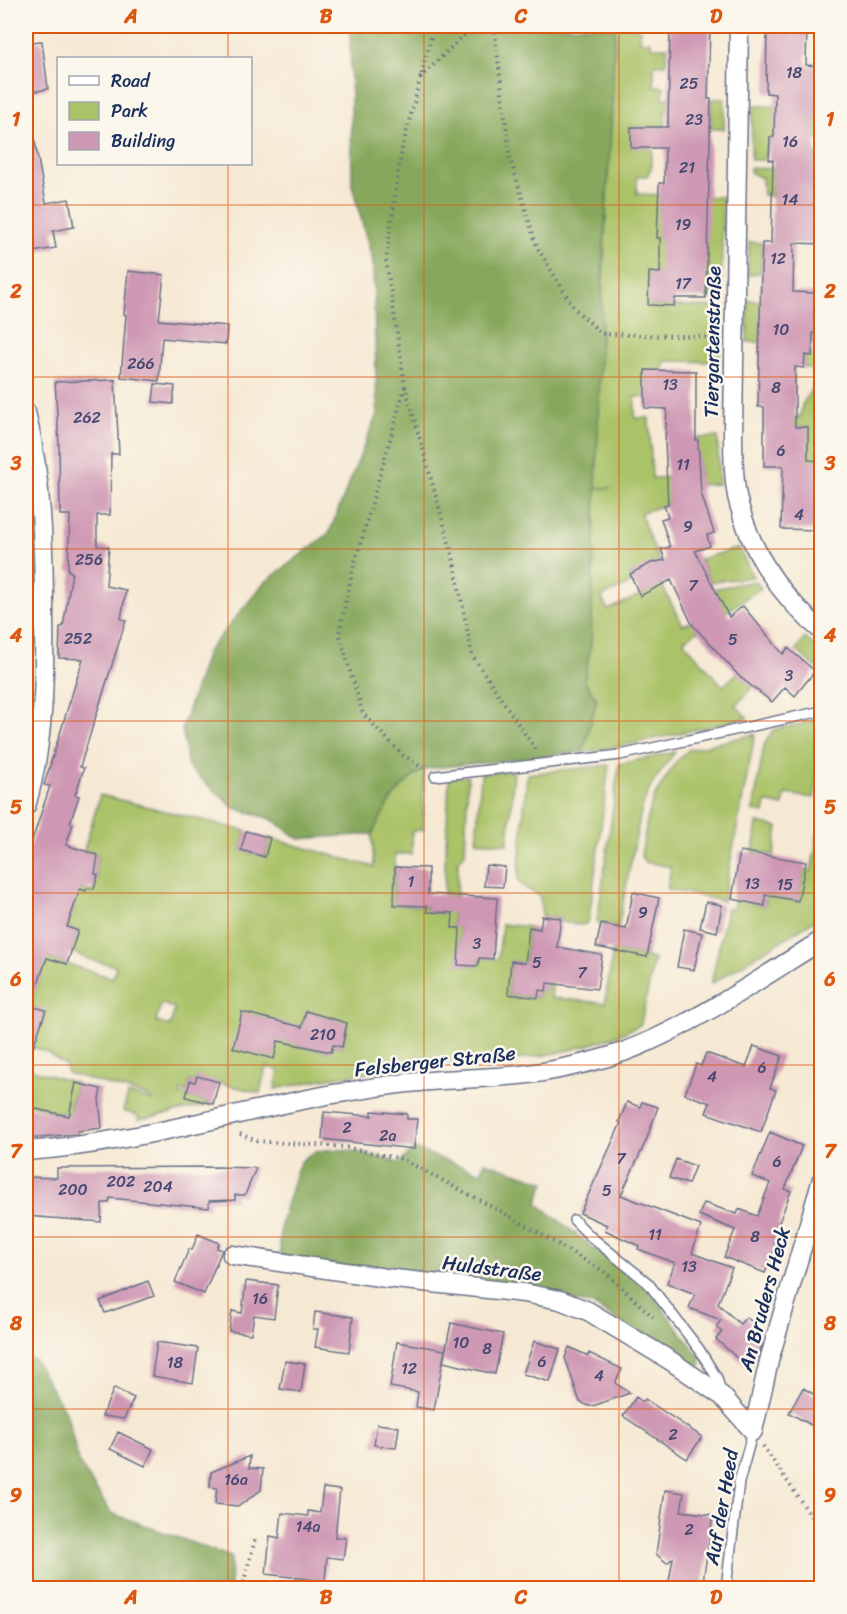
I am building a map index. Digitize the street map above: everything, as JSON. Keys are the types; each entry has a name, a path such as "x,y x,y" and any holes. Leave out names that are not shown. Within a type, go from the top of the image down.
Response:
{"street":[{"name":"Tiergartenstraße","path":"739,26 733,337 734,470 737,494 751,540 769,573 784,595 822,631"},
{"path":"26,412 38,488 44,548 45,651 42,714 36,762 26,806"},
{"name":"Felsberger Straße","path":"26,1151 148,1135 332,1095 417,1082 533,1073 565,1068 640,1046 693,1020 822,940"},
{"name":"An Bruders Heck","path":"753,1431 773,1347 822,1179"},
{"name":"Huldstraße","path":"232,1255 386,1278 524,1293 560,1300 588,1311 620,1328 722,1396 753,1431"}],"lane":[{"path":"435,776 620,755 822,711"},
{"name":"Huldstraße","path":"574,1220 590,1236 648,1283 708,1363 717,1378 722,1396"},
{"name":"Auf der Heed","path":"726,1588 739,1482 753,1431"}],"path":[{"path":"434,26 400,153 386,260 405,386 453,557 472,655 545,764"},
{"path":"420,78 473,26"},
{"path":"494,26 510,158 537,246 574,308 602,334 733,337"},
{"path":"405,386 352,573 339,633 363,714 403,755 435,776"},
{"path":"220,1120 236,1132 257,1142 344,1147 402,1159 515,1219 605,1272 657,1320"},
{"path":"753,1431 822,1532"},
{"path":"242,1588 256,1536"}],"green space":[{"path":"350,26 615,26 603,262 591,645 584,681 597,699 583,752 424,769 393,797 372,834 299,839 271,819 234,808 188,767 182,728 207,652 264,583 329,533 377,414 373,262 352,186"},
{"path":"615,26 635,26 635,29 640,29 640,41 651,41 651,47 667,47 666,64 654,65 654,86 664,87 663,98 677,99 677,111 665,111 665,127 631,127 631,134 652,134 652,166 647,176 637,176 637,194 723,197 721,298 706,298 660,273 649,272 648,305 720,307 719,362 665,361 664,370 645,397 635,397 635,418 649,418 652,478 700,476 696,438 718,437 719,484 696,485 699,494 640,513 659,561 651,565 683,625 691,622 712,589 756,581 761,588 683,641 723,686 748,663 757,681 736,706 748,718 617,747 583,752 597,699 584,681 591,645 596,489 611,488 596,488","holes":["639,570 649,591 608,610 601,597 633,582 630,574"]},
{"path":"711,99 725,99 724,129 711,129"},
{"path":"752,106 821,107 821,140 770,137 764,160 751,160"},
{"path":"815,154 821,155 821,196 809,185 773,177 772,197 763,195 762,178 750,172 750,168 815,170"},
{"path":"749,242 762,243 761,272 748,276"},
{"path":"815,293 821,294 821,343 807,343"},
{"path":"748,300 761,301 760,342 747,342"},
{"path":"805,355 821,356 821,461 799,466 808,427 764,427 765,417 800,417 802,405 815,384 811,368 804,368"},
{"path":"739,548 753,577 711,582 700,559"},
{"path":"805,638 821,651 821,665 818,669 796,650"},
{"path":"821,721 821,756 814,798 785,794 783,806 766,802 764,813 753,811 764,745 773,730"},
{"path":"755,734 723,901 667,889 671,867 645,862 641,856 653,799 675,763 688,750"},
{"path":"675,752 652,784 642,807 618,927 597,923 619,764"},
{"path":"609,765 589,919 586,924 581,925 560,922 561,918 542,916 540,897 522,885 518,879 527,774"},
{"path":"424,769 423,830 412,831 412,854 395,854 394,905 427,906 427,912 443,913 449,778 468,776 465,854 458,861 457,896 454,896 452,927 460,928 458,965 478,966 479,958 498,959 502,924 529,927 525,963 511,961 508,994 538,998 539,990 546,991 551,954 556,955 551,998 605,1003 613,950 654,959 641,1024 601,1041 530,1058 463,1063 422,1056 422,1065 328,1078 275,1089 279,1070 266,1067 260,1093 197,1077 195,1082 190,1081 187,1093 181,1091 180,1095 213,1104 138,1120 139,1116 123,1111 128,1094 154,1101 147,1096 67,1073 66,1066 46,1052 26,1045 26,1025 40,1029 46,1011 30,1006 42,971 26,963 26,952 113,978 116,966 71,952 78,931 67,927 74,908 73,897 76,888 93,892 98,875 95,874 98,855 84,850 100,795 246,831 241,850 265,857 270,838 374,867 372,834 389,800 407,779","holes":["161,1004 175,1008 170,1026 156,1022","306,1011 347,1024 342,1047 333,1045 331,1052 298,1045"]},
{"path":"514,771 508,844 476,841 481,774"},
{"path":"757,823 778,827 774,855 753,852"},
{"path":"818,833 821,833 821,916 711,984 727,908 733,909 735,899 765,906 767,895 798,901 804,870 811,871"},
{"path":"26,1068 76,1083 70,1108 73,1114 54,1112 26,1103"},
{"path":"334,1149 362,1153 399,1163 414,1149 481,1173 485,1162 545,1182 537,1203 645,1286 700,1357 701,1364 697,1369 591,1304 281,1257 281,1224 301,1162 310,1155"},
{"path":"26,1358 34,1359 67,1415 79,1463 111,1513 231,1557 230,1588 26,1588"}],"building":[{"path":"670,26 710,26 708,99 711,99 706,298 675,298 674,306 648,305 649,272 660,273 660,238 657,238 659,183 664,183 665,148 631,148 631,127 668,127"},
{"path":"767,26 807,26 806,65 822,66 822,119 816,117 815,170 821,170 819,200 822,200 822,244 794,243 793,292 815,293 814,317 822,317 822,333 813,333 812,356 805,355 804,368 795,367 795,427 808,427 808,460 822,461 822,493 818,492 816,530 781,529 783,466 764,466 764,407 758,407 762,243 771,243 773,160 769,160 770,137 774,137 775,94 766,93"},
{"path":"42,41 48,89 31,92 31,86 26,87 26,53 30,53 30,42"},
{"path":"34,137 46,203 69,199 74,227 53,231 56,248 26,253 26,138"},
{"path":"128,271 164,275 159,320 227,326 226,344 162,338 159,381 121,377"},
{"path":"645,370 696,371 696,440 698,440 701,493 714,533 707,535 710,546 695,551 729,617 743,606 783,654 788,648 815,671 795,696 785,687 772,702 740,677 692,624 671,580 640,596 630,574 651,563 665,560 661,549 670,547 661,519 668,517 664,505 668,504 665,442 667,409 645,408"},
{"path":"115,380 119,454 111,454 110,515 97,515 97,546 109,547 106,586 126,590 121,619 126,620 80,767 84,768 75,795 79,796 66,845 98,855 95,874 98,875 94,889 87,888 86,891 80,889 67,927 78,931 67,964 47,958 30,1006 46,1010 28,1062 26,1062 26,859 50,786 44,785 83,659 59,658 60,627 63,627 72,572 68,571 70,515 60,515 55,382"},
{"path":"155,384 175,386 173,404 153,402"},
{"path":"246,831 270,838 265,857 241,850"},
{"path":"740,851 806,862 798,901 765,895 765,906 732,899"},
{"path":"486,865 505,867 503,887 484,886"},
{"path":"395,867 428,868 428,894 497,898 493,959 479,958 478,966 458,965 460,928 452,928 453,913 427,912 427,906 394,905"},
{"path":"633,892 659,898 647,957 596,947 601,924 626,929"},
{"path":"706,902 722,905 717,932 700,928"},
{"path":"542,916 561,918 557,947 602,955 597,989 547,983 546,991 539,990 538,998 508,994 511,961 525,963 529,927 540,929"},
{"path":"684,929 702,933 694,970 677,967"},
{"path":"306,1011 347,1023 342,1047 333,1045 331,1052 278,1041 274,1059 233,1048 242,1012 302,1027"},
{"path":"754,1046 782,1056 770,1088 776,1090 761,1132 706,1113 710,1103 685,1094 696,1064 701,1066 706,1053 746,1067"},
{"path":"197,1076 219,1082 213,1104 186,1097 190,1081 195,1082"},
{"path":"76,1083 101,1089 99,1099 102,1128 78,1131 78,1134 26,1138 26,1107 69,1116"},
{"path":"627,1102 640,1107 642,1102 658,1107 646,1141 621,1195 701,1226 692,1253 732,1268 718,1304 740,1324 746,1317 761,1329 754,1337 762,1344 761,1348 758,1356 748,1368 716,1339 722,1332 716,1327 721,1320 689,1308 695,1294 667,1283 675,1263 638,1249 639,1246 605,1230 607,1225 580,1213 621,1123 619,1122"},
{"path":"372,1111 407,1114 407,1119 417,1119 414,1149 322,1139 324,1112 372,1116"},
{"path":"770,1132 802,1146 785,1189 791,1191 778,1225 781,1226 774,1242 777,1243 765,1273 724,1257 735,1230 699,1215 704,1203 737,1214 739,1209 757,1216 770,1183 752,1176"},
{"path":"676,1159 695,1166 688,1184 669,1178"},
{"path":"57,1168 256,1168 245,1195 235,1195 235,1200 209,1201 209,1208 110,1198 109,1203 102,1203 101,1222 26,1216 26,1177 57,1178"},
{"path":"198,1234 219,1243 217,1248 222,1250 204,1294 175,1282"},
{"path":"148,1281 154,1296 105,1313 100,1301"},
{"path":"246,1281 278,1285 274,1318 254,1315 251,1334 229,1331 232,1311 242,1313"},
{"path":"315,1312 353,1317 349,1352 315,1347 318,1329 313,1329"},
{"path":"451,1323 503,1334 495,1374 443,1362"},
{"path":"534,1341 560,1349 550,1382 523,1374"},
{"path":"157,1342 198,1348 193,1383 152,1376"},
{"path":"397,1342 445,1350 434,1410 416,1407 418,1392 390,1387"},
{"path":"569,1347 588,1356 589,1353 622,1369 615,1383 630,1393 593,1406 580,1402 565,1358"},
{"path":"285,1361 305,1364 301,1392 280,1389"},
{"path":"114,1388 134,1398 124,1419 102,1416"},
{"path":"803,1388 822,1399 822,1431 789,1413"},
{"path":"636,1397 643,1402 645,1399 702,1437 687,1459 623,1416"},
{"path":"377,1424 399,1427 396,1448 374,1445"},
{"path":"118,1432 153,1449 145,1466 110,1449"},
{"path":"250,1456 249,1468 263,1469 261,1490 239,1506 215,1504 217,1488 210,1487 211,1472"},
{"path":"323,1488 340,1490 335,1537 346,1538 343,1559 327,1557 325,1581 266,1574 270,1536 279,1538 282,1513 308,1516 308,1511 320,1513"},
{"path":"665,1490 684,1493 681,1511 713,1515 702,1588 668,1587 673,1558 667,1563 656,1554"}]}
